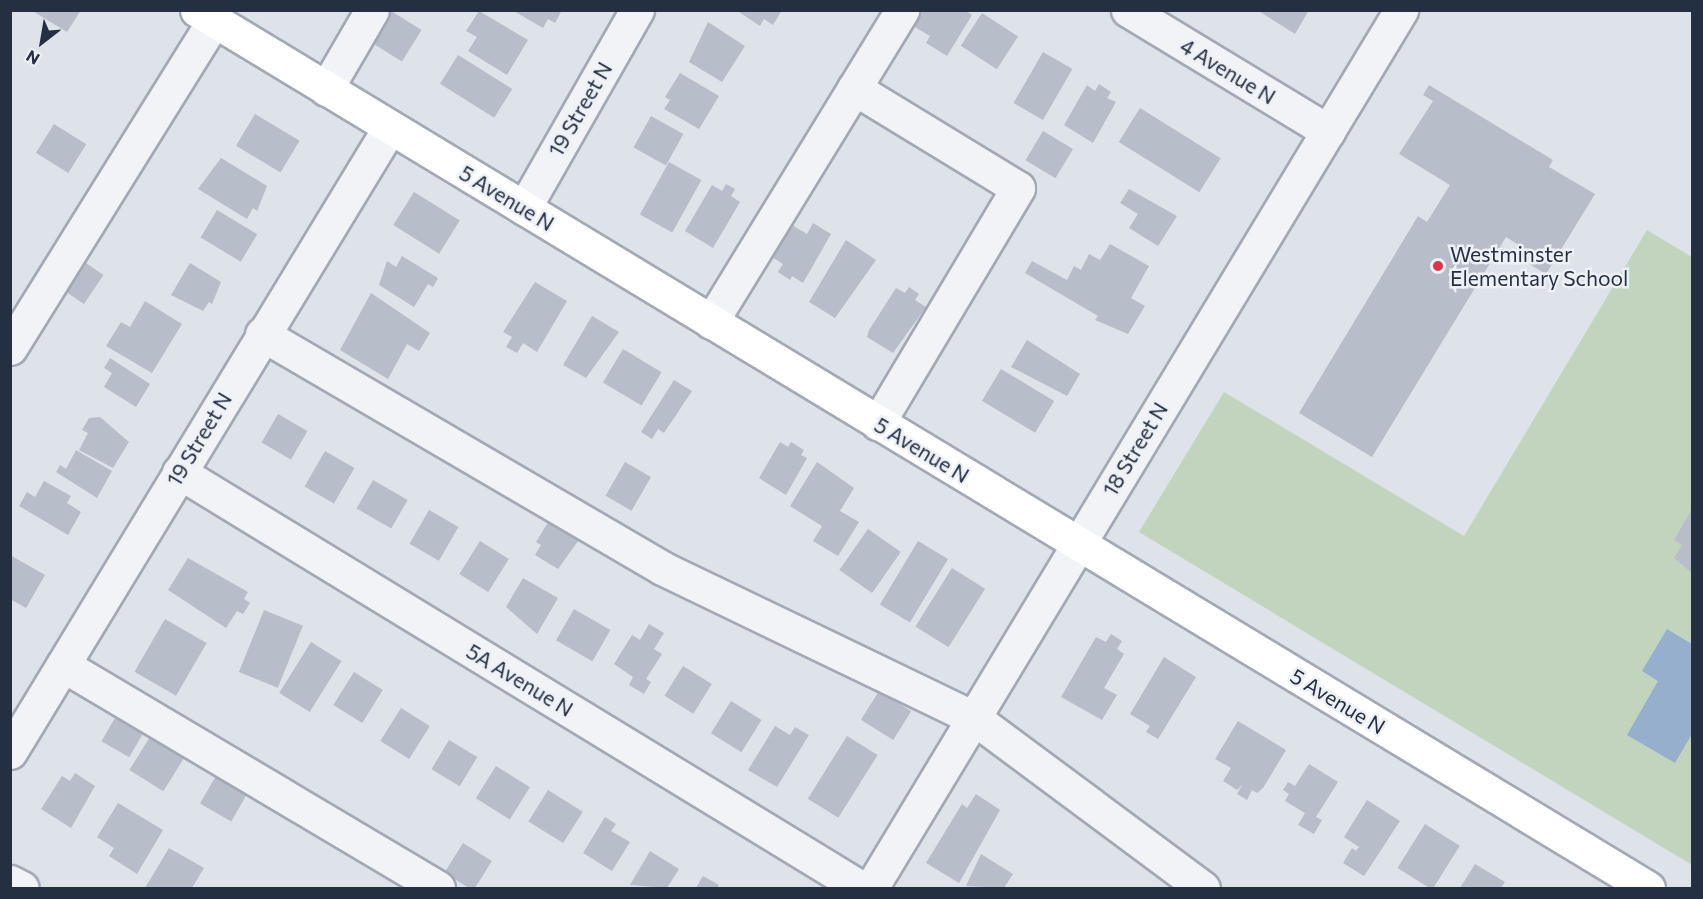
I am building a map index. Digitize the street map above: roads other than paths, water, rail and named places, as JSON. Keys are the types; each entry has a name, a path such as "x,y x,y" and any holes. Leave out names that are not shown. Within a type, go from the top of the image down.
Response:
{"main road":[{"name":"5 Avenue N","path":"205,15 1648,888"}],"street":[{"path":"326,89 372,10"},
{"name":"19 Street N","path":"524,208 637,10"},
{"path":"711,322 902,10"},
{"name":"4 Avenue N","path":"1128,10 1328,131"},
{"name":"18 Street N","path":"871,888 1401,10"},
{"path":"10,348 205,15"},
{"path":"854,88 1018,188 878,423"},
{"name":"19 Street N","path":"10,752 262,334 390,127"},
{"path":"262,334 662,568 974,718 1203,888"},
{"name":"5A Avenue N","path":"179,472 861,888"},
{"path":"63,665 438,888"},
{"path":"10,882 22,888"}],"water":[{"path":"1667,629 1692,644 1692,734 1675,763 1627,735 1658,681 1642,671"}],"place":[{"name":"Westminster Elementary School","path":"1438,266"}]}
